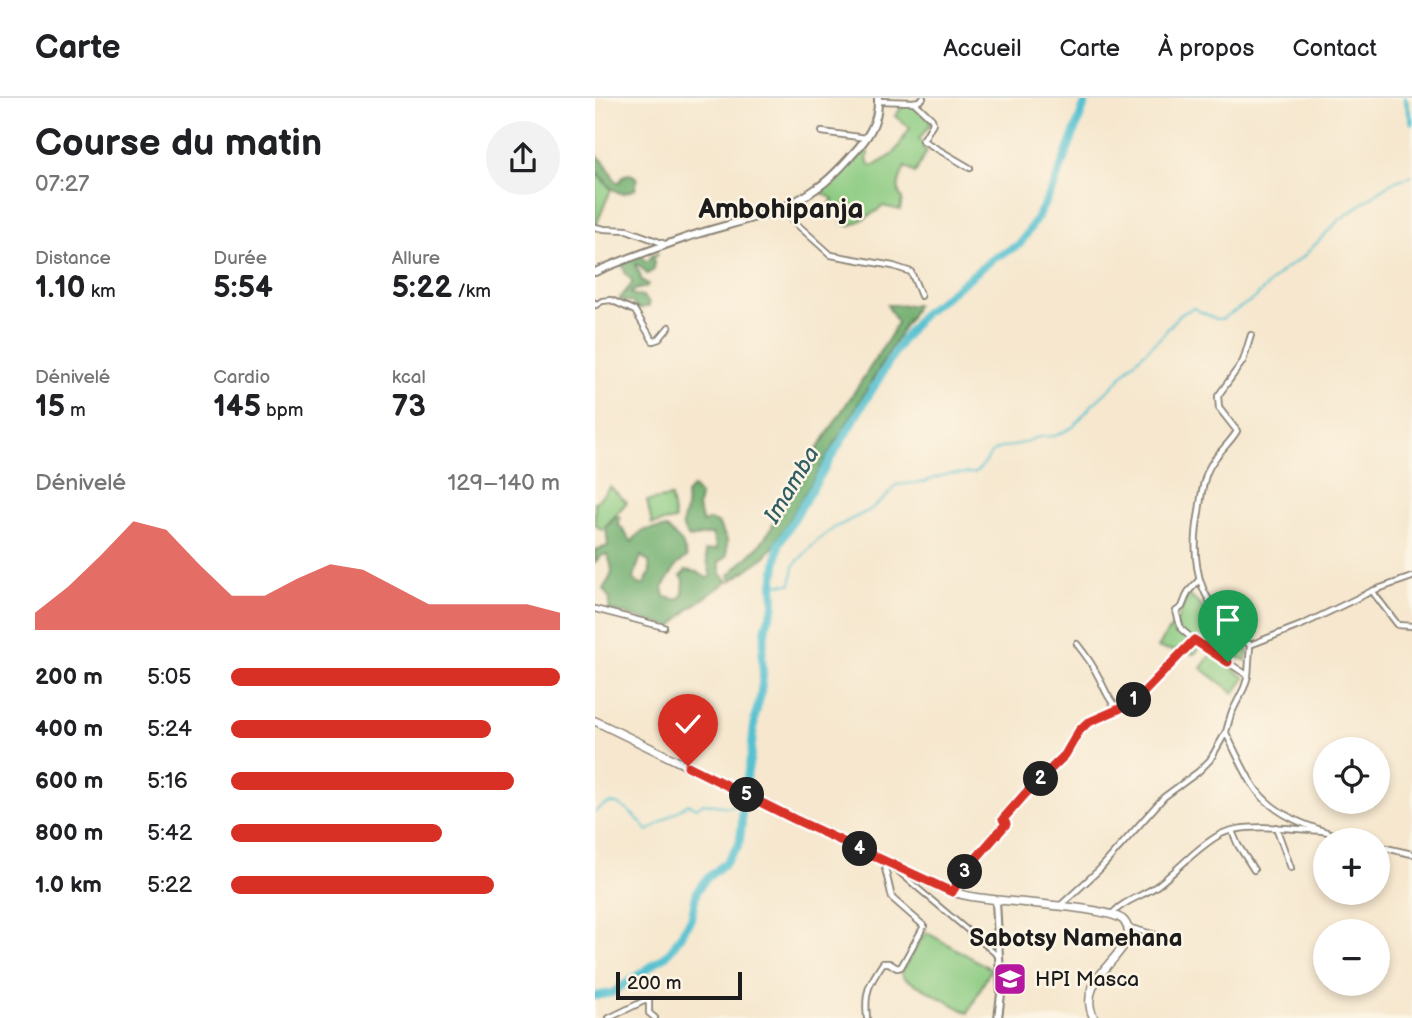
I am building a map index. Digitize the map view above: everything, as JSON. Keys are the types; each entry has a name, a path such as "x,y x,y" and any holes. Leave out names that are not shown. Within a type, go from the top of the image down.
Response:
{"main road":[{"path":"595,721 952,892 980,899 1113,913 1123,920 1127,927 1127,937 1125,945 1098,976 1090,991 1089,1005 1094,1018"}],"street":[{"path":"595,272 629,257 780,208 815,190 831,177 867,138 875,124 879,99 914,102 923,98"},
{"path":"914,102 933,122 922,140 970,168"},
{"path":"822,132 867,138"},
{"path":"780,208 831,255 894,266 911,272 921,296"},
{"path":"595,227 627,230 669,245"},
{"path":"595,303 596,305 611,300 635,311 653,341 659,339 669,327"},
{"path":"1250,645 1235,633 1206,596 1195,560 1195,532 1202,488 1209,469 1217,454 1230,443 1237,431 1219,408 1218,396 1243,361 1251,335"},
{"path":"1250,645 1304,624 1372,591 1412,578"},
{"path":"1199,580 1188,593 1182,607 1176,611 1181,629 1248,676"},
{"path":"1372,591 1398,625 1412,626"},
{"path":"595,609 664,627"},
{"path":"952,892 966,870 1006,824 1003,819 1065,755 1079,731 1087,723 1119,709 1142,694 1194,640"},
{"path":"1077,644 1119,709"},
{"path":"1061,906 1100,870 1164,797 1210,760 1226,732 1231,714 1244,688 1248,676 1250,645"},
{"path":"1226,732 1251,784 1263,799 1282,814 1315,828"},
{"path":"1113,913 1122,905 1156,887 1191,856 1222,834 1245,827 1313,830"},
{"path":"1276,827 1291,868"},
{"path":"1232,831 1254,870"},
{"path":"1390,849 1412,854"},
{"path":"867,1018 866,993 883,963 901,967 925,926 892,898 885,869 887,861 999,957"},
{"path":"996,901 1001,994 997,1018"},
{"path":"1127,927 1156,935"},
{"path":"609,1018 649,1001 649,1013 655,1018"}],"green space":[{"path":"905,103 919,108 929,118 930,125 919,139 927,151 915,173 905,167 901,175 900,210 883,206 849,226 842,223 842,213 828,207 833,199 821,192 862,148 868,152 867,160 871,166 892,155 910,128 895,116"},
{"path":"595,155 605,163 616,182 625,175 635,176 635,189 622,194 612,189 595,170"},
{"path":"595,172 611,189 596,226 595,226"},
{"path":"657,253 654,270 647,274 636,264 642,281 648,284 631,293 643,296 649,306 638,309 632,302 620,300 632,284 622,264 639,254 648,261"},
{"path":"887,305 916,305 772,549 731,581 729,575 758,547 771,529 780,507 891,335 897,322"},
{"path":"610,487 627,502 602,530 595,524 595,503"},
{"path":"693,487 700,495 698,508 703,523 709,520 718,523 727,540 727,556 719,562 721,574 728,581 689,609 672,627 609,610 610,599 603,589 612,569 607,554 595,562 595,550 608,546 606,527 617,516 620,517 619,525 632,542 643,531 667,528 682,543 687,557 676,566 663,587 665,597 678,600 683,594 684,580 681,576 686,570 711,577 705,551 717,549 712,534 689,538 685,532 683,525 686,494","holes":["641,556 649,562 650,573 644,584 640,585 633,579"]},
{"path":"671,497 675,520 652,524 647,501"},
{"path":"1190,596 1209,618 1216,615 1248,649 1246,661 1236,656 1226,657 1203,645 1194,654 1158,648"},
{"path":"1212,653 1245,678 1234,693 1201,668"},
{"path":"926,932 991,969 968,1013 901,974"}],"waterway":[{"name":"Imamba","path":"595,996 612,993 666,956 691,919 697,891 739,845 742,802 763,676 762,656 766,626 774,606 773,585 779,544 903,339 922,315 993,259 1020,244 1054,186 1087,98"},
{"path":"1405,98 1412,123"},
{"path":"773,585 791,584 794,565 818,540 834,528 870,510 896,485 924,482 947,474 975,473 991,453 1003,447 1039,437 1055,436 1073,427 1179,315 1193,308 1216,319 1222,319 1255,298 1282,271 1304,256 1338,221 1392,182 1412,176"},
{"path":"595,812 607,804 616,804 631,813 648,831 688,804 697,808 703,803 728,806 742,802"}],"place":[{"name":"HPI Masca","path":"1010,979"}],"district":[{"name":"Ambohipanja","path":"781,209"},
{"name":"Sabotsy Namehana","path":"1076,938"}],"route":[{"path":"688,766 794,819 952,892 966,870 1006,824 1003,819 1065,755 1087,723 1119,709 1142,694 1194,640 1228,662"}]}
